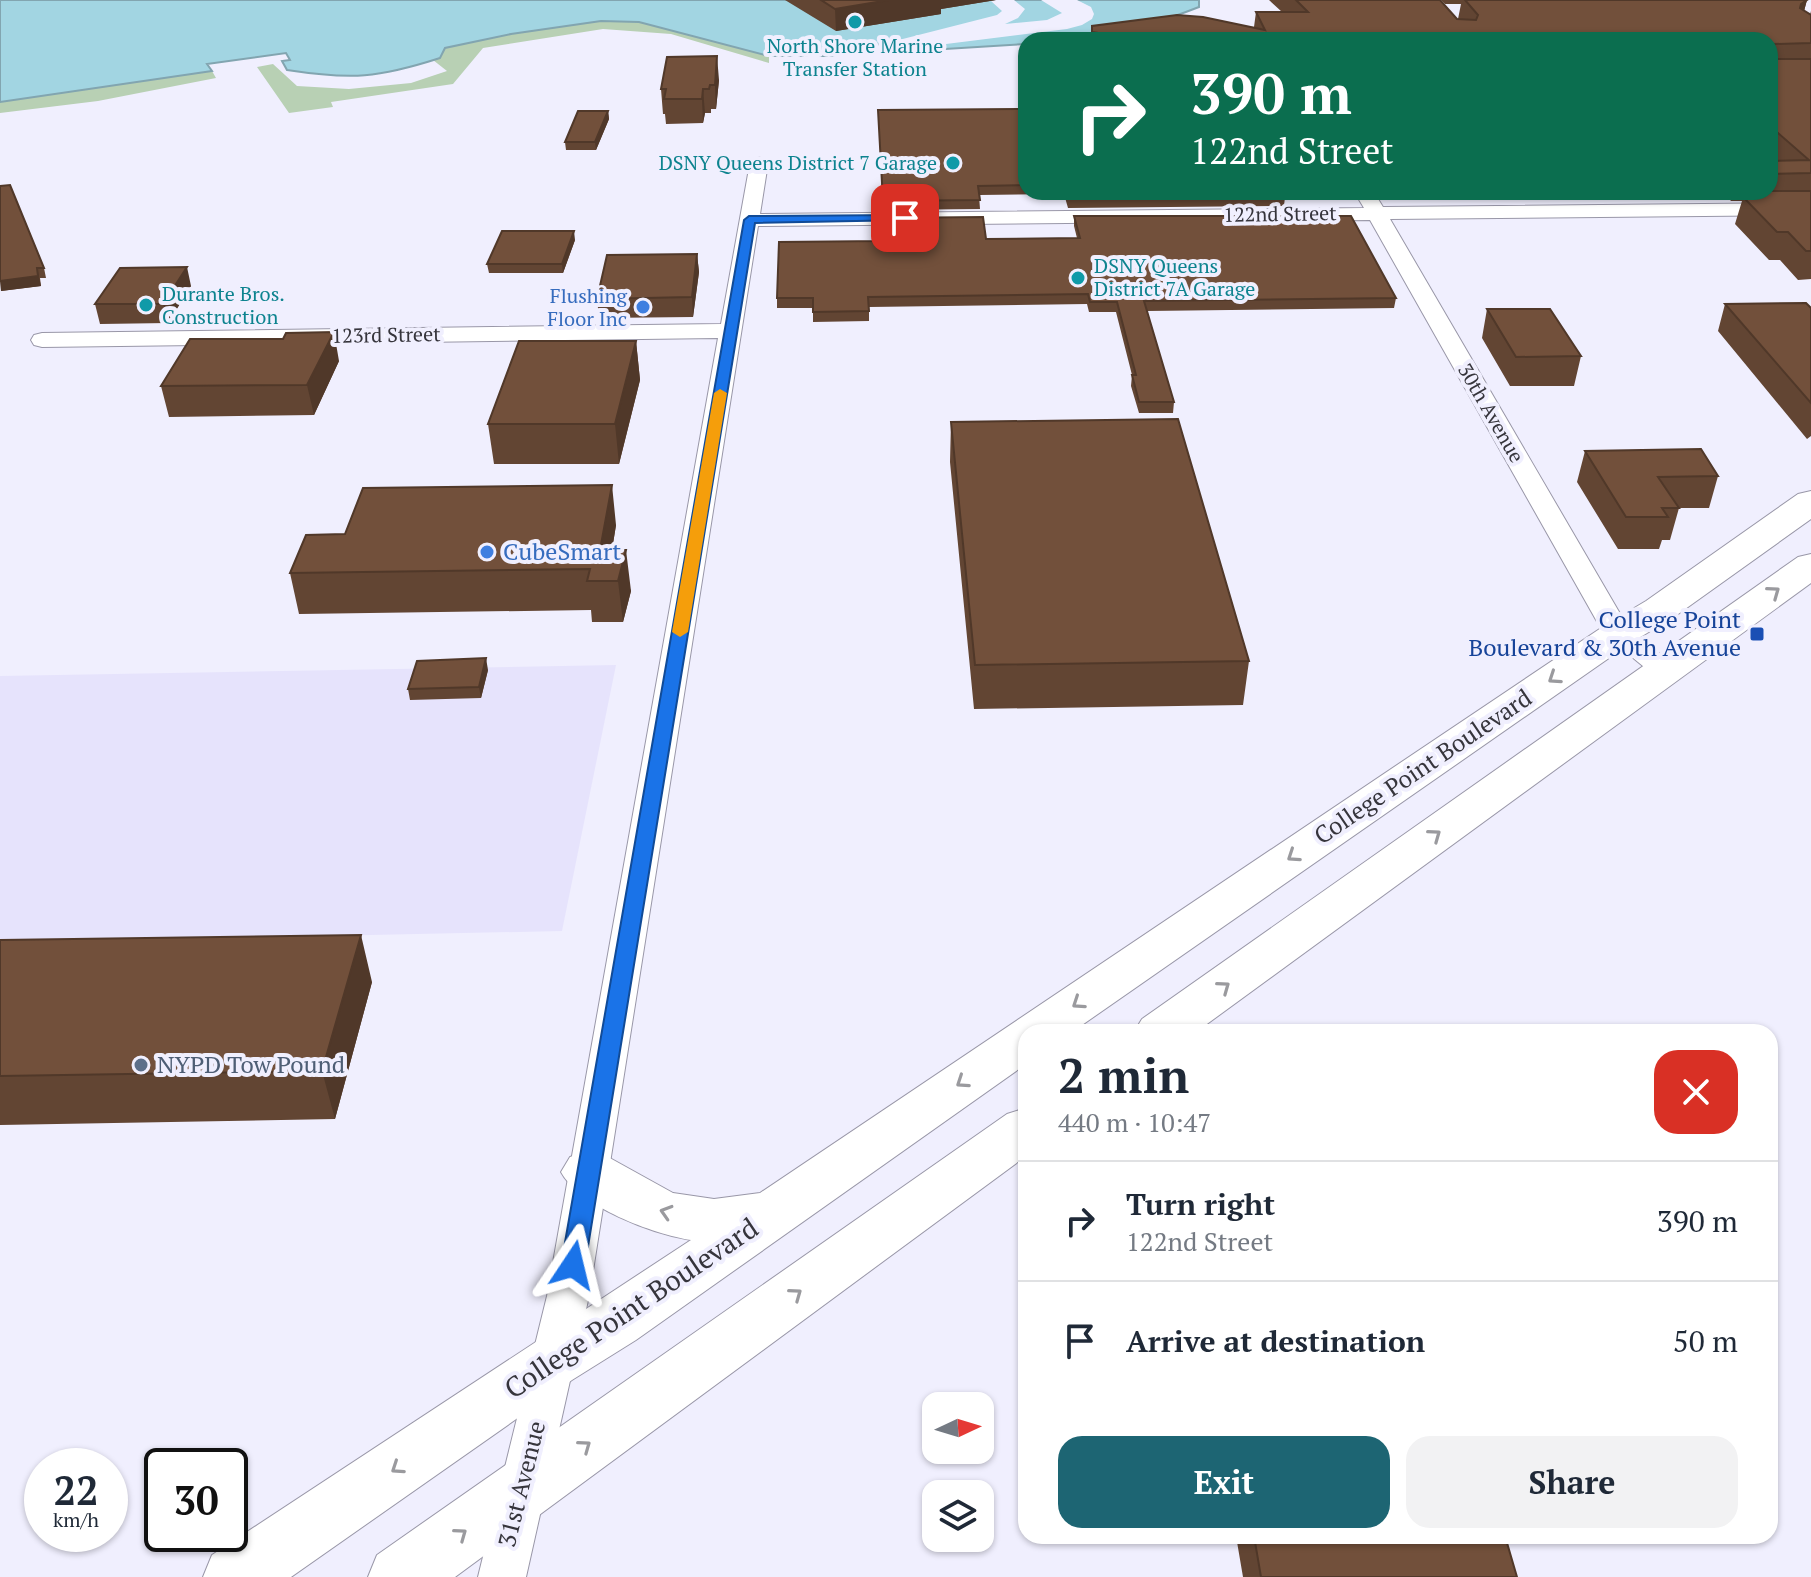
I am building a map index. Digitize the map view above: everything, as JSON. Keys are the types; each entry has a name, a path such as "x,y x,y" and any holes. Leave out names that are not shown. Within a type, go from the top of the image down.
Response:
{"main road":[{"name":"College Point Boulevard","path":"1047,1024 1618,634 1660,609 1811,502"},
{"path":"1171,1024 1811,565"},
{"name":"College Point Boulevard","path":"236,1577 551,1362 615,1323 1018,1043"},
{"path":"401,1577 1018,1134"},
{"path":"589,1172 662,1213 714,1221 770,1213"}],"street":[{"name":"31st Avenue","path":"502,1577 568,1296 759,163"},
{"name":"30th Avenue","path":"1369,200 1618,634"},
{"path":"1590,200 1599,211"},
{"name":"122nd Street","path":"749,220 1811,209"},
{"name":"123rd Street","path":"42,340 731,331"},
{"path":"1618,634 1665,670"}],"shaded area":[{"path":"616,665 562,931 0,943 0,676"}],"green space":[{"path":"601,21 639,22 769,56 769,63 671,34 603,29 483,48 453,84 331,102 333,107 289,113 257,67 273,64 297,86 349,89 411,83 447,71 433,60 440,58 445,48 511,34"},
{"path":"212,71 216,78 98,101 0,113 0,102"}],"water":[{"path":"0,0 1199,0 1199,7 1155,23 1114,32 1018,32 1018,44 945,49 884,43 832,56 769,56 639,22 601,21 511,34 445,48 440,58 381,73 348,76 287,70 282,61 290,60 286,53 207,64 212,71 0,102"}],"pier":[{"path":"1014,0 1025,9 1018,18 1005,24 1047,20 1062,13 1041,0 1077,0 1091,7 1094,14 1082,25 1067,29 1018,32 1018,35 922,47 887,43 997,15 1002,11 991,1"}],"building":[{"path":"821,0 889,0 835,9"},
{"path":"1296,0 1440,0 1457,19 1476,20 1478,15 1465,0 1807,0 1800,8 1811,15 1811,43 1778,44 1778,32 1092,32 1092,26 1177,15 1265,30 1256,12 1308,12"},
{"path":"717,56 715,85 703,89 702,99 664,99 666,89 661,89 667,57"},
{"path":"1778,59 1811,59 1811,173 1778,174 1778,161 1809,160 1778,133"},
{"name":"DSNY Queens District 7 Garage","path":"1018,109 1018,185 978,186 980,200 883,201 878,110"},
{"path":"578,111 608,111 595,142 565,142"},
{"path":"10,185 44,268 37,268 38,276 0,281 0,186"},
{"path":"1778,191 1811,191 1811,251 1806,251 1788,232 1777,232 1746,200 1778,200"},
{"name":"DSNY Queens District 7A Garage","path":"1074,216 1351,216 1396,298 1144,301 1174,402 1139,402 1132,375 1136,375 1117,302 1090,302 1088,294 868,297 869,311 813,312 813,298 777,298 779,242 884,241 883,218 983,217 986,239 1080,238"},
{"path":"502,231 574,231 562,264 487,264"},
{"path":"697,254 692,297 597,299 607,255"},
{"path":"187,267 163,304 95,304 120,268"},
{"path":"1806,303 1811,308 1811,403 1725,304"},
{"path":"1487,309 1550,309 1581,356 1516,357"},
{"path":"334,332 307,385 161,386 190,339 283,339 286,333"},
{"path":"519,341 636,341 615,424 488,424"},
{"path":"1178,419 1249,661 975,665 951,422"},
{"path":"1701,449 1718,476 1658,477 1679,508 1662,508 1668,517 1626,517 1585,451"},
{"path":"612,485 600,550 626,550 618,581 587,581 590,569 290,573 306,535 345,534 363,488"},
{"path":"486,658 479,687 408,689 417,661"},
{"path":"361,935 322,1071 0,1076 0,940"},
{"path":"1255,1544 1507,1544 1517,1577 1261,1577"}],"slow traffic":[{"path":"680,632 720,393"}],"place":[{"name":"North Shore Marine Transfer Station","path":"855,22"},
{"name":"DSNY Queens District 7 Garage","path":"953,163"},
{"name":"DSNY Queens District 7A Garage","path":"1078,278"},
{"name":"Durante Bros. Construction","path":"146,305"},
{"name":"Flushing Floor Inc","path":"643,307"},
{"name":"CubeSmart","path":"487,552"},
{"name":"College Point Boulevard & 30th Avenue","path":"1757,634"},
{"name":"NYPD Tow Pound","path":"141,1065"}],"route":[{"path":"573,1265 749,220 905,218"}]}
